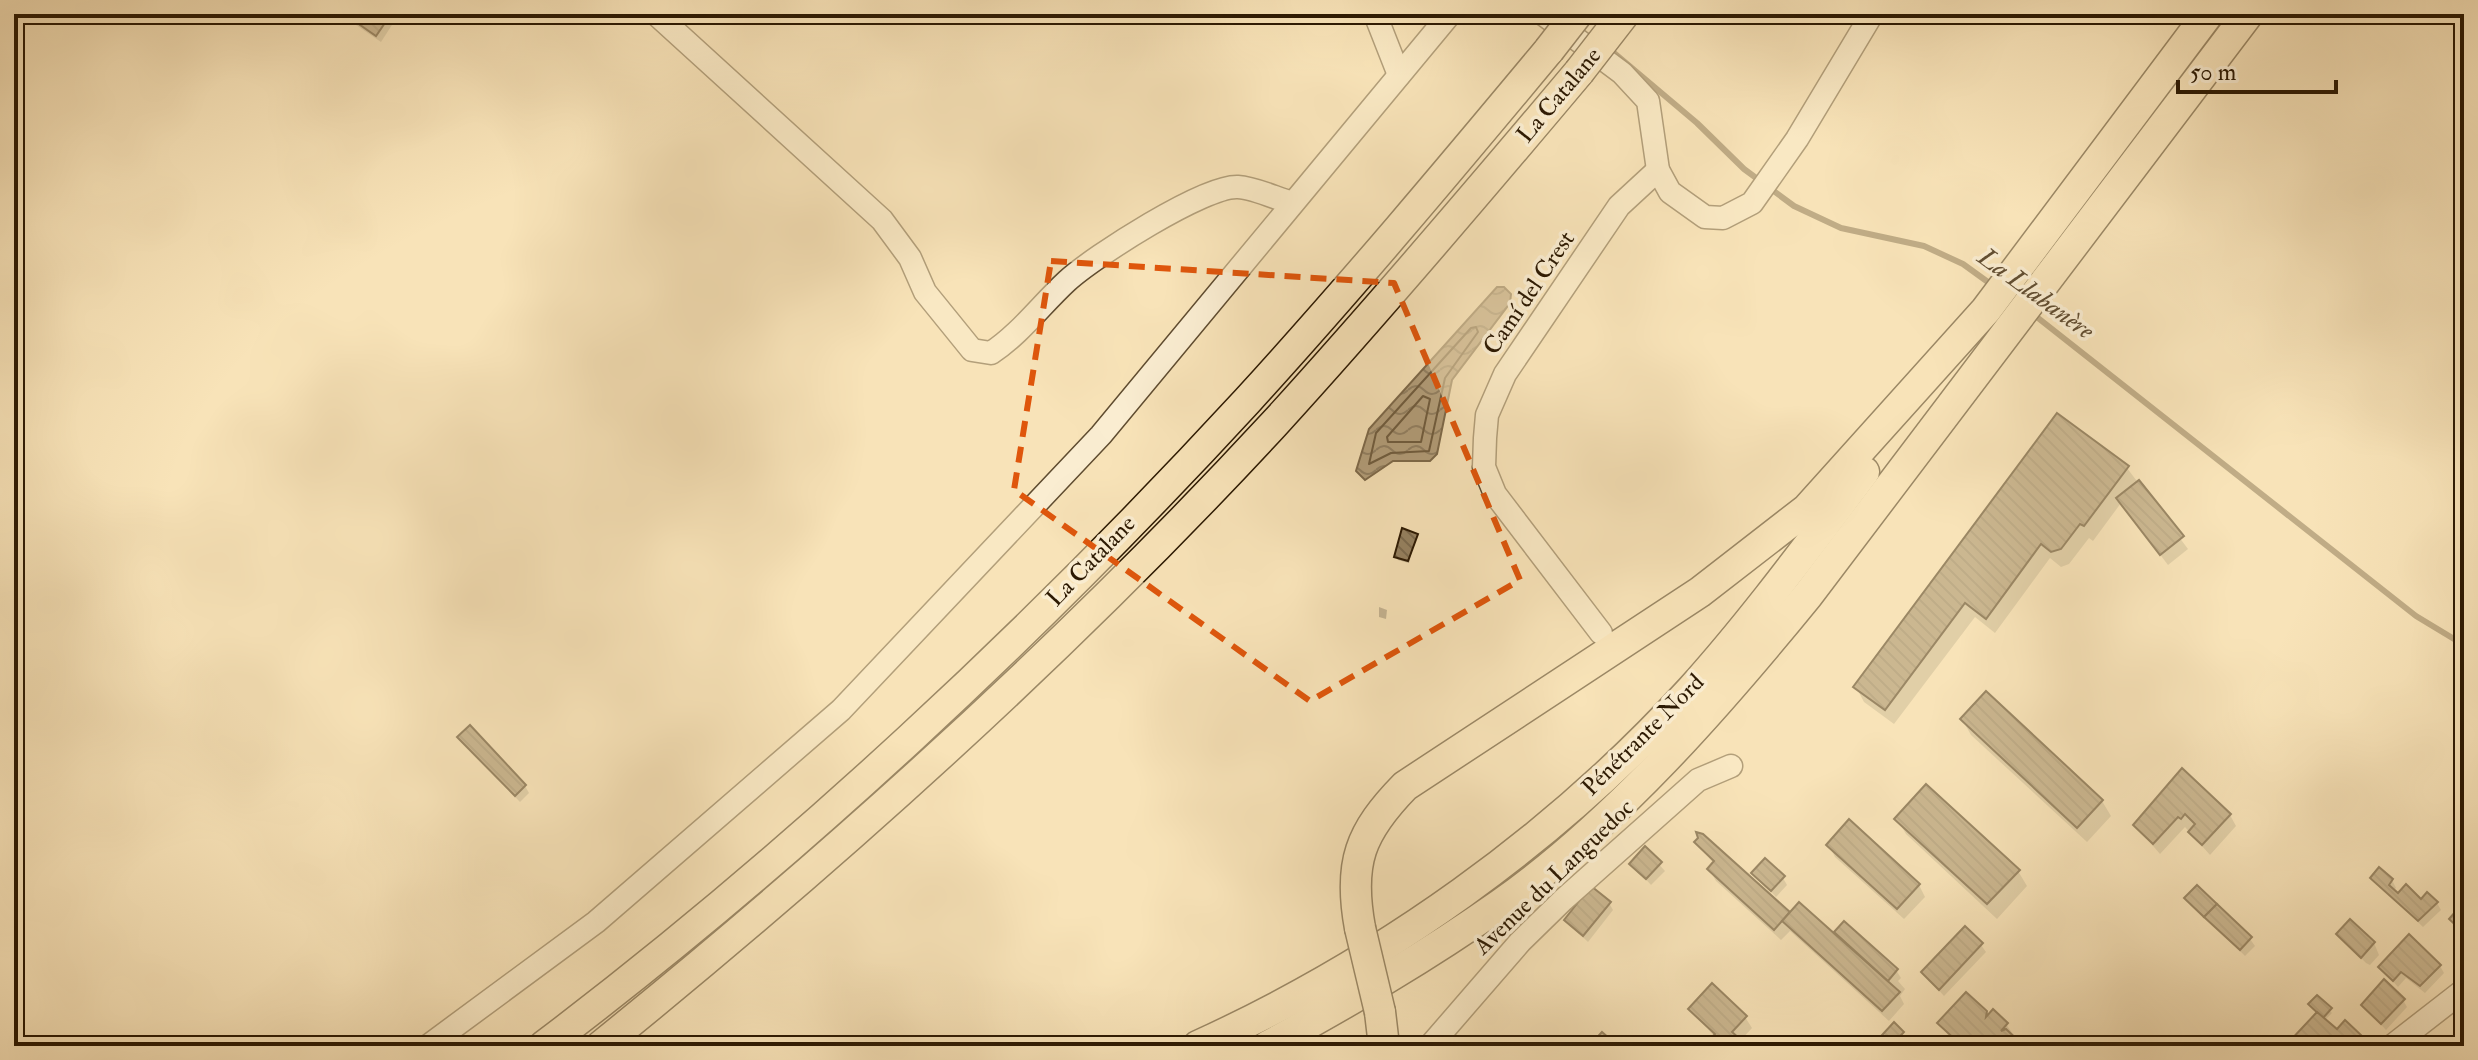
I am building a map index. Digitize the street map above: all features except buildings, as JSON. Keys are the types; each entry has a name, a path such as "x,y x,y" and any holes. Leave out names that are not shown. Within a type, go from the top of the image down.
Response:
{"highway":[{"path":"1542,35 1556,14"},
{"name":"La Catalane","path":"544,1046 729,896 880,763 1064,591 1245,403 1379,252 1542,35 1577,14"},
{"name":"La Catalane","path":"601,1046 764,913 892,799 1085,617 1272,426 1416,265 1624,14"},
{"path":"1384,1046 1380,1012 1354,894 1354,868 1368,830 1405,786 1752,554 1807,509 1986,310 2208,14"},
{"name":"Pénétrante Nord","path":"1268,1046 1369,991 1502,903 1648,775 1760,654 2009,332 2248,14"},
{"name":"Pénétrante Nord","path":"1198,1046 1265,1015 1362,960 1431,915 1561,815 1688,693 1738,636 1986,310"},
{"path":"1304,1046 1366,1007 1502,903"}],"street":[{"path":"656,14 882,220 910,258 925,292 972,350 991,353 1007,343 1068,280 1103,253 1213,191 1239,187 1292,203"},
{"path":"1375,14 1399,75"},
{"path":"428,1046 596,922 841,710 1101,435 1450,14"},
{"path":"1542,35 1622,73 1648,101 1658,170 1670,192 1705,217 1723,218 1752,203 1785,159 1872,14"},
{"name":"Camí del Crest","path":"1601,633 1495,494 1484,467 1487,415 1505,374 1619,206 1658,170"},
{"name":"Avenue du Languedoc","path":"1430,1046 1511,951 1563,900 1698,780 1731,766"},
{"path":"2392,1046 2464,990"}],"highlighted area":[{"path":"1051,261 1394,283 1520,580 1310,701 1014,490"}],"water":[{"path":"1497,287 1504,287 1511,294 1510,303 1452,380 1437,454 1430,461 1393,461 1365,480 1356,471 1369,429"}],"waterway":[{"name":"La Llabanère","path":"1607,47 1697,123 1744,169 1794,206 1841,228 1924,246 1963,264 1992,285"},
{"name":"La Llabanère","path":"2033,314 2416,616 2464,645"}]}
